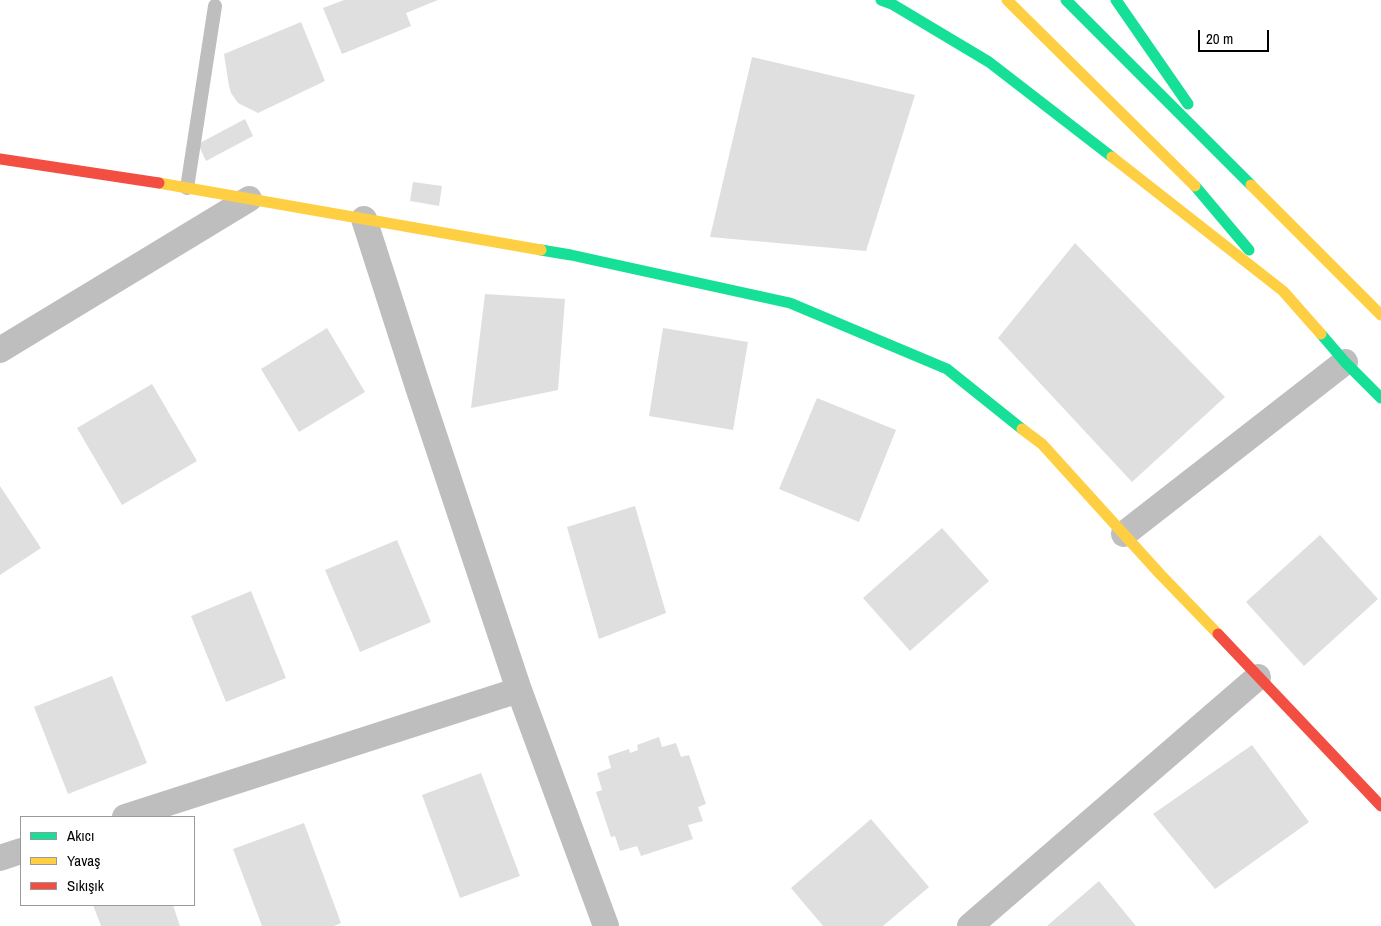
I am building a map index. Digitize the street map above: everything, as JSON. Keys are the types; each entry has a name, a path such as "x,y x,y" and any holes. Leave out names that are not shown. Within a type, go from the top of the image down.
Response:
{"main road":[{"path":"882,0 892,4 988,62 1282,291"},
{"path":"1007,0 1201,192 1282,291 1345,362 1381,398"},
{"path":"1066,0 1381,315"},
{"path":"1116,0 1225,159"},
{"path":"0,158 187,188 571,255 790,303 947,369 1042,444 1160,574 1381,806"}],"street":[{"path":"0,350 249,199"},
{"path":"364,219 519,690 606,926"},
{"path":"1124,534 1345,362"},
{"path":"970,926 1258,676"},
{"path":"128,816 519,690"},
{"path":"0,858 20,851"}],"lane":[{"path":"187,188 215,6"}],"building":[{"path":"344,0 438,0 406,13 411,26 342,54 323,8"},
{"path":"301,22 325,81 258,113 238,103 231,93 229,86 224,54"},
{"path":"752,57 915,95 866,251 710,237"},
{"path":"245,119 253,136 206,161 198,144"},
{"path":"413,182 442,186 439,206 410,201"},
{"path":"1075,243 1225,397 1132,482 998,338"},
{"path":"485,294 565,299 558,390 471,408"},
{"path":"327,328 365,392 299,432 261,369"},
{"path":"663,328 748,342 733,430 649,416"},
{"path":"152,384 197,461 122,505 77,428"},
{"path":"817,398 896,430 859,522 779,489"},
{"path":"0,486 41,548 0,575"},
{"path":"635,506 666,613 599,639 567,527"},
{"path":"942,528 989,581 910,651 863,598"},
{"path":"1320,535 1378,599 1304,666 1246,602"},
{"path":"397,540 431,622 360,652 325,570"},
{"path":"251,591 286,678 226,702 191,616"},
{"path":"112,676 147,763 68,794 34,707"},
{"path":"659,737 662,747 676,743 681,757 689,755 706,804 698,807 703,821 688,825 693,839 641,856 637,846 620,851 615,836 611,837 596,792 602,790 597,773 611,768 608,756 629,749 630,753 638,750 637,745"},
{"path":"1252,745 1309,822 1215,889 1153,814"},
{"path":"481,773 520,876 460,898 422,795"},
{"path":"871,819 929,887 883,926 823,926 791,888"},
{"path":"304,823 341,923 334,926 262,926 233,849"},
{"path":"1099,881 1136,926 1047,926"},
{"path":"93,906 173,906 180,926 101,926"}],"traffic: fast":[{"path":"881,0 892,4 989,62 1112,157"},
{"path":"1066,0 1251,185"},
{"path":"1116,0 1188,104"},
{"path":"1195,186 1249,250"},
{"path":"541,250 790,303 947,369 1022,429"},
{"path":"1321,334 1345,362 1381,398"}],"traffic: slow":[{"path":"1007,0 1195,186"},
{"path":"1112,157 1283,291 1321,334"},
{"path":"159,183 541,250"},
{"path":"1251,185 1381,315"},
{"path":"1022,429 1042,444 1160,574 1218,634"}],"traffic: jam":[{"path":"0,159 159,183"},
{"path":"1218,634 1381,806"}]}
